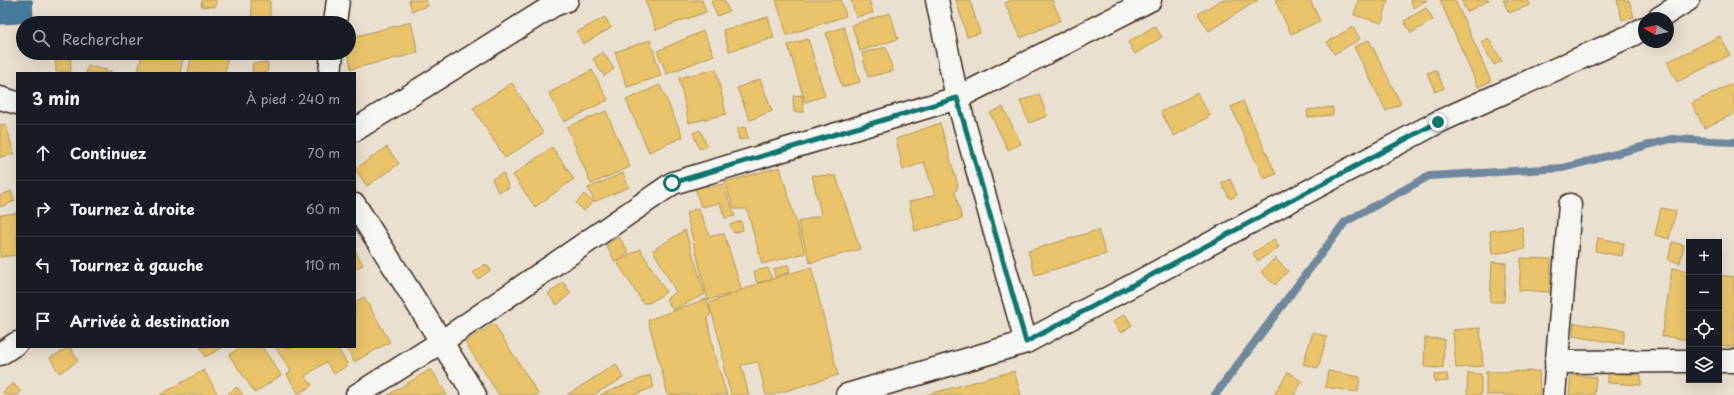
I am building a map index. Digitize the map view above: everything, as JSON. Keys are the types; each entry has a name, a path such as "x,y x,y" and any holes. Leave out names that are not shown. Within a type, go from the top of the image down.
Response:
{"street":[{"path":"336,16 338,0"},
{"path":"356,129 554,5 567,0"},
{"path":"937,0 957,98 1026,342"},
{"path":"357,395 441,342 672,183 957,98 1150,0"},
{"path":"1669,12 1688,0"},
{"path":"847,395 1026,342 1438,122 1638,32"},
{"path":"330,72 331,60"},
{"path":"0,98 16,103"},
{"path":"1554,395 1570,205"},
{"path":"356,207 475,395"},
{"path":"0,354 16,344"},
{"path":"1722,361 1734,360"},
{"path":"1556,362 1686,361"}],"building: Logements":[{"path":"202,0 216,0 215,7 201,6"},
{"path":"251,0 270,0 270,16 252,16"},
{"path":"409,0 426,0 428,6 412,11"},
{"path":"645,0 702,0 706,12 656,30"},
{"path":"724,0 729,11 717,16 711,1"},
{"path":"776,0 841,0 846,16 787,35"},
{"path":"851,0 869,0 873,13 856,17"},
{"path":"956,0 970,0 980,33 967,37"},
{"path":"1011,0 1052,0 1061,20 1021,38 1005,3"},
{"path":"1221,0 1258,0 1209,31 1198,14"},
{"path":"1275,0 1310,0 1320,21 1291,34"},
{"path":"1358,0 1388,0 1382,23 1354,15"},
{"path":"1410,0 1427,0 1414,8"},
{"path":"1440,0 1455,0 1491,81 1478,87"},
{"path":"1461,0 1489,0 1467,12"},
{"path":"1503,0 1528,0 1530,5 1509,13"},
{"path":"1617,0 1629,0 1634,17 1622,20"},
{"path":"1426,8 1433,20 1411,33 1404,21"},
{"path":"890,13 898,39 860,51 852,25"},
{"path":"605,17 611,28 583,44 577,32"},
{"path":"768,17 774,38 729,51 723,30"},
{"path":"411,22 418,53 351,69 349,60 356,60 356,36"},
{"path":"1155,26 1162,37 1135,54 1128,42"},
{"path":"844,27 860,82 842,87 826,33"},
{"path":"1353,27 1360,39 1334,54 1327,42"},
{"path":"703,31 714,55 667,74 657,51"},
{"path":"1720,36 1730,55 1677,82 1667,62"},
{"path":"1488,38 1502,61 1494,65 1481,42"},
{"path":"808,39 825,96 805,102 788,45"},
{"path":"650,40 661,76 627,87 615,52"},
{"path":"1369,40 1401,104 1386,111 1354,47"},
{"path":"886,47 893,71 868,77 862,53"},
{"path":"603,52 614,69 604,76 593,59"},
{"path":"55,60 70,60 71,72 56,72"},
{"path":"141,60 183,60 180,72 138,72"},
{"path":"191,60 228,60 225,72 188,72"},
{"path":"253,63 268,63 267,72 252,72"},
{"path":"88,66 111,71 111,72 86,72"},
{"path":"716,69 726,114 689,123 679,78"},
{"path":"592,70 608,100 564,122 549,93"},
{"path":"1436,70 1444,88 1435,92 1427,73"},
{"path":"760,79 772,111 750,120 737,88"},
{"path":"512,83 543,133 505,158 473,108"},
{"path":"1734,83 1734,114 1704,128 1692,103"},
{"path":"660,85 683,137 649,152 626,100"},
{"path":"1197,93 1210,116 1174,136 1161,112"},
{"path":"1039,94 1047,116 1029,123 1020,101"},
{"path":"802,95 804,112 794,112 793,96"},
{"path":"1243,101 1276,174 1264,179 1231,107"},
{"path":"1003,107 1021,144 1008,150 990,113"},
{"path":"1333,107 1333,115 1308,117 1307,110"},
{"path":"606,111 630,167 591,184 567,127"},
{"path":"940,123 958,186 955,192 962,219 915,231 909,202 935,195 924,162 903,170 896,139"},
{"path":"6,124 14,154 0,157 0,125"},
{"path":"745,127 748,138 739,140 737,129"},
{"path":"700,130 707,146 699,149 693,133"},
{"path":"387,147 399,164 367,186 356,168"},
{"path":"552,147 574,179 535,207 513,175"},
{"path":"780,167 805,253 762,264 747,209 734,209 725,182"},
{"path":"503,173 509,188 498,192 492,179"},
{"path":"623,173 629,187 594,202 588,188"},
{"path":"812,175 836,176 860,249 810,263 798,222 821,215"},
{"path":"705,178 708,188 723,184 735,216 725,218 720,203 701,207 693,182"},
{"path":"1230,179 1237,195 1230,199 1221,183"},
{"path":"11,191 15,201 0,207 0,196"},
{"path":"584,194 593,202 584,211 576,203"},
{"path":"698,208 710,236 724,234 742,291 708,300 686,213"},
{"path":"1661,208 1676,211 1669,239 1655,235"},
{"path":"16,213 16,255 0,257 0,215"},
{"path":"741,221 743,230 734,233 730,225"},
{"path":"1522,227 1525,249 1492,254 1490,231"},
{"path":"685,230 705,294 673,310 666,299 676,292 653,250"},
{"path":"1098,230 1106,254 1035,275 1028,251"},
{"path":"619,237 629,253 615,262 606,245"},
{"path":"1598,238 1624,243 1622,256 1595,251"},
{"path":"1274,239 1279,247 1258,261 1253,253"},
{"path":"1672,242 1684,245 1680,263 1668,260"},
{"path":"640,249 666,292 649,303 643,303 617,262"},
{"path":"356,252 363,265 356,268"},
{"path":"1275,258 1288,271 1275,285 1261,272"},
{"path":"1521,258 1551,259 1550,292 1519,290"},
{"path":"1492,262 1506,263 1504,302 1490,302"},
{"path":"486,264 491,270 478,279 473,272"},
{"path":"788,265 790,272 775,277 774,269"},
{"path":"811,267 838,375 772,395 766,395 758,362 741,365 749,395 731,395 723,366 725,365 722,355 723,353 709,303 760,283"},
{"path":"768,268 772,279 757,283 754,271"},
{"path":"1672,268 1686,270 1686,340 1662,336"},
{"path":"1722,275 1734,277 1734,347 1722,345"},
{"path":"563,282 571,293 557,305 548,294"},
{"path":"364,297 390,342 354,362 347,348 356,348 356,301"},
{"path":"706,299 711,314 707,318 714,353 727,395 668,395 648,320"},
{"path":"1125,314 1132,325 1121,333 1113,322"},
{"path":"1574,323 1625,330 1623,344 1573,336"},
{"path":"494,324 539,395 499,395 465,342"},
{"path":"1480,328 1483,366 1456,368 1453,330"},
{"path":"1313,332 1327,337 1318,368 1303,364"},
{"path":"1425,338 1444,339 1443,368 1424,367"},
{"path":"71,348 78,361 59,373 50,358"},
{"path":"200,348 222,348 205,357"},
{"path":"239,348 263,348 281,375 255,393 229,355"},
{"path":"276,348 338,348 348,365 334,374 326,362 305,376 312,385 299,394 287,375 291,371"},
{"path":"616,364 623,378 593,395 567,395"},
{"path":"431,369 447,395 388,395"},
{"path":"204,370 218,395 160,395"},
{"path":"1014,371 1021,395 926,395"},
{"path":"1328,371 1360,377 1358,392 1325,387"},
{"path":"1539,371 1540,395 1486,395 1486,372"},
{"path":"1288,372 1302,382 1294,395 1274,395"},
{"path":"1468,373 1481,374 1481,395 1467,395"},
{"path":"1608,373 1641,375 1641,385 1608,383"},
{"path":"1447,374 1448,381 1435,382 1434,375"},
{"path":"650,375 654,387 634,395 600,395"},
{"path":"1571,375 1596,377 1594,395 1569,395"},
{"path":"13,383 21,392 18,395 5,395 3,392"},
{"path":"237,387 243,395 228,395 228,394"}],"building: Public":[{"path":"0,0 32,0 33,16 16,16 16,23 0,24"}],"waterway":[{"path":"1215,395 1345,222 1429,176 1563,168 1671,139 1734,142"}],"route":[{"path":"672,183 957,98 1026,342 1438,122"}]}
